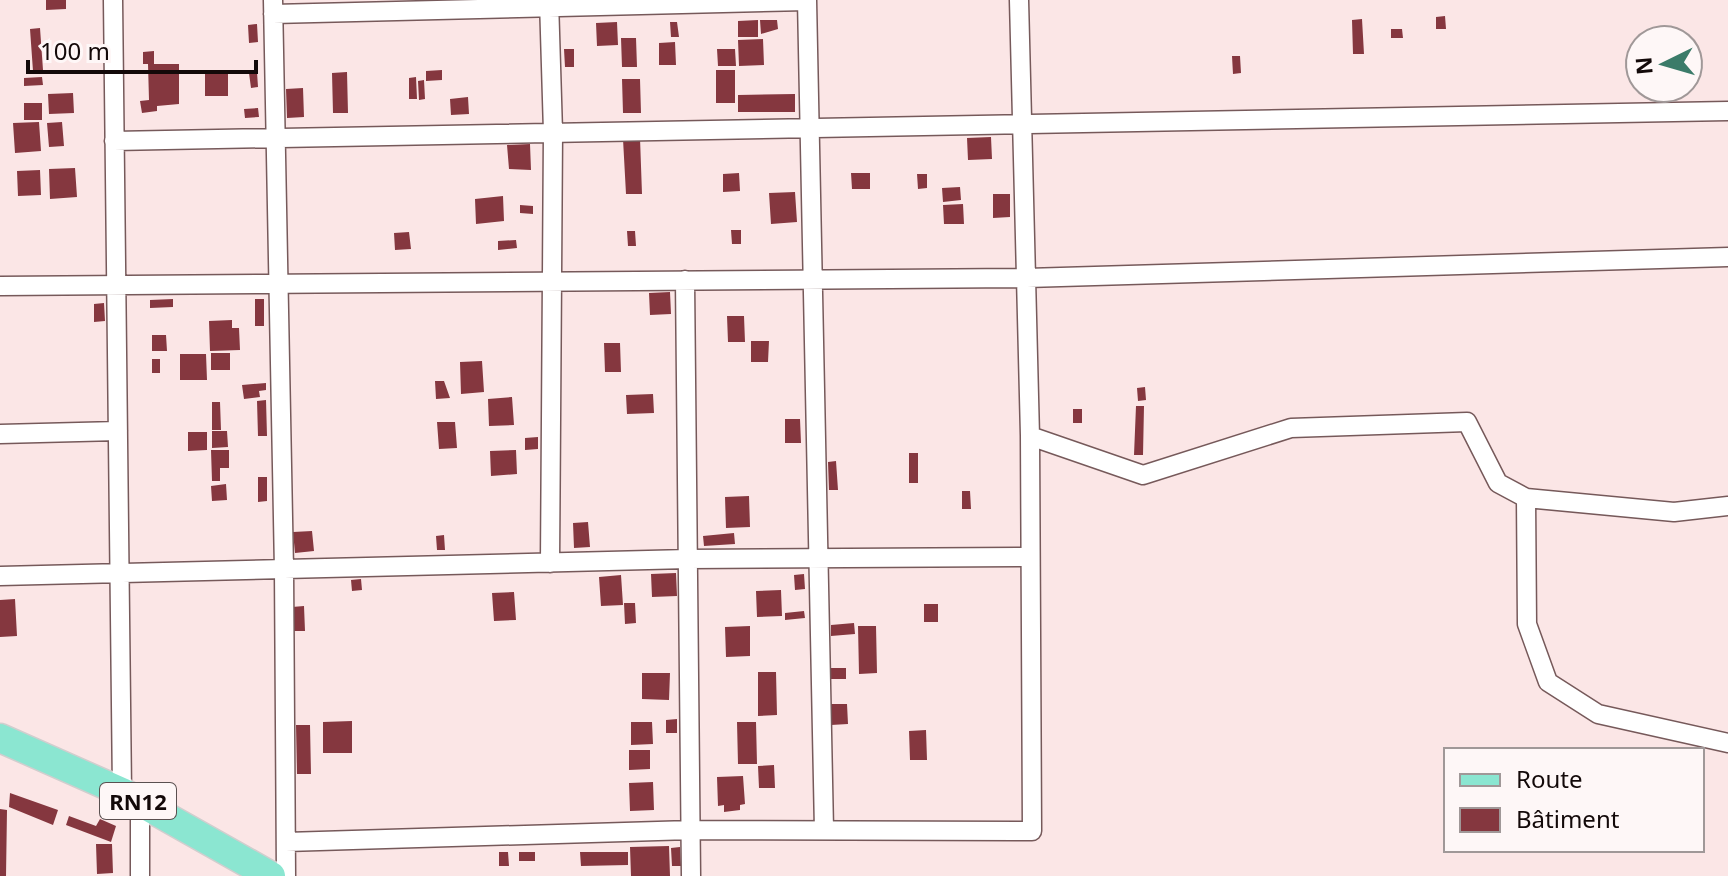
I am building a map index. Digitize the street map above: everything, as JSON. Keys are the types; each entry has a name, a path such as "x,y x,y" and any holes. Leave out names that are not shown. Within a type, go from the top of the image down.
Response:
{"main road":[{"name":"RN12","path":"0,738 131,797 271,876"}],"street":[{"path":"113,0 119,573 131,797 140,876"},
{"path":"286,876 284,570 273,7 807,0 824,830"},
{"path":"286,842 691,830 1032,831 1030,436 1019,0"},
{"path":"550,4 553,132 550,563"},
{"path":"114,141 1728,111"},
{"path":"0,286 1027,278 1728,257"},
{"path":"685,280 691,876"},
{"path":"1030,436 1143,475 1291,428 1467,422 1498,483 1526,498 1674,512 1728,506"},
{"path":"0,434 118,431"},
{"path":"1526,498 1527,624 1548,682 1598,714 1728,743"},
{"path":"0,576 688,559 1030,557"}],"building":[{"path":"46,0 66,0 66,9 46,10"},
{"path":"1445,16 1446,29 1436,29 1436,17"},
{"path":"1362,19 1364,54 1353,54 1352,20"},
{"path":"758,20 758,37 738,37 738,21"},
{"path":"760,20 777,20 778,29 761,34"},
{"path":"617,22 618,45 597,46 596,23"},
{"path":"670,22 677,22 679,37 671,37"},
{"path":"257,24 258,42 249,43 248,25"},
{"path":"40,28 43,70 33,71 30,29"},
{"path":"1391,29 1402,29 1403,38 1391,38"},
{"path":"621,38 636,38 637,67 622,67"},
{"path":"763,39 764,65 739,66 738,40"},
{"path":"675,42 676,65 659,65 659,43"},
{"path":"564,49 574,49 574,67 565,67"},
{"path":"717,49 735,49 736,66 718,66"},
{"path":"154,51 154,64 179,64 179,104 157,106 157,111 142,113 140,101 149,100 148,64 143,64 143,52"},
{"path":"1232,56 1240,56 1241,73 1233,74"},
{"path":"442,70 442,80 426,81 426,71"},
{"path":"716,70 735,70 735,103 716,103"},
{"path":"257,72 258,87 251,88 249,73"},
{"path":"347,72 348,113 333,113 332,73"},
{"path":"205,73 228,73 228,96 205,96"},
{"path":"42,77 43,85 24,86 24,78"},
{"path":"416,77 417,99 409,99 409,78"},
{"path":"622,79 640,79 641,113 623,113"},
{"path":"424,80 425,99 419,100 418,81"},
{"path":"303,88 304,117 287,118 286,89"},
{"path":"73,93 74,113 49,114 48,94"},
{"path":"795,94 795,112 738,112 738,95"},
{"path":"468,97 469,114 451,115 450,99"},
{"path":"24,103 42,103 42,120 24,120"},
{"path":"258,108 259,117 245,118 244,109"},
{"path":"39,122 41,151 15,153 13,123"},
{"path":"62,122 64,146 49,147 47,123"},
{"path":"991,137 992,159 968,160 967,138"},
{"path":"640,138 642,194 626,194 623,139"},
{"path":"530,144 531,170 509,169 507,145"},
{"path":"75,168 77,197 50,199 49,169"},
{"path":"40,170 41,195 18,196 17,171"},
{"path":"739,173 740,191 723,192 723,174"},
{"path":"851,173 870,173 870,189 852,189"},
{"path":"917,174 927,174 927,188 918,189"},
{"path":"960,187 961,200 943,202 942,188"},
{"path":"795,192 797,222 771,224 769,193"},
{"path":"993,194 1010,194 1010,217 993,218"},
{"path":"503,196 504,221 476,224 475,199"},
{"path":"963,204 964,224 944,224 943,205"},
{"path":"520,205 533,206 533,214 520,213"},
{"path":"731,230 741,230 741,244 732,244"},
{"path":"627,231 635,231 636,246 628,246"},
{"path":"409,232 411,249 395,250 394,233"},
{"path":"516,240 517,248 498,250 498,241"},
{"path":"670,292 671,314 650,315 649,293"},
{"path":"173,299 173,307 150,308 150,300"},
{"path":"255,299 264,299 264,326 255,326"},
{"path":"104,303 105,321 94,322 94,304"},
{"path":"727,316 744,316 745,342 728,342"},
{"path":"232,320 232,328 239,328 240,350 210,351 209,321"},
{"path":"152,335 166,335 167,351 152,351"},
{"path":"751,341 769,341 768,362 751,362"},
{"path":"604,343 620,343 621,372 605,372"},
{"path":"211,353 230,353 230,370 211,370"},
{"path":"180,354 206,354 207,380 180,380"},
{"path":"152,359 160,359 160,373 152,373"},
{"path":"482,361 484,392 461,394 460,362"},
{"path":"435,381 444,381 450,398 436,399"},
{"path":"266,383 266,390 259,391 260,397 244,399 242,385"},
{"path":"1145,387 1146,400 1138,401 1137,388"},
{"path":"653,394 654,413 627,414 626,395"},
{"path":"512,397 514,425 489,426 488,399"},
{"path":"266,400 267,436 258,436 257,401"},
{"path":"212,402 220,402 221,430 212,430"},
{"path":"1136,406 1144,406 1143,455 1134,455"},
{"path":"1073,409 1082,409 1082,423 1073,423"},
{"path":"785,419 800,419 801,443 785,443"},
{"path":"437,422 455,422 457,448 439,449"},
{"path":"212,431 227,431 228,447 212,448"},
{"path":"188,432 207,432 207,450 188,451"},
{"path":"538,437 538,449 525,450 525,438"},
{"path":"211,450 229,450 229,468 220,468 220,481 212,481"},
{"path":"516,450 517,474 491,476 490,451"},
{"path":"909,453 918,453 918,483 909,483"},
{"path":"836,461 838,490 829,490 828,462"},
{"path":"258,477 267,477 267,501 258,502"},
{"path":"226,484 227,500 212,501 211,486"},
{"path":"962,491 970,491 971,509 962,509"},
{"path":"749,496 750,527 726,528 725,497"},
{"path":"588,522 590,547 574,548 573,523"},
{"path":"312,531 314,551 295,553 293,532"},
{"path":"734,533 735,544 704,546 703,536"},
{"path":"444,535 445,550 437,550 436,536"},
{"path":"676,573 677,596 652,597 651,574"},
{"path":"804,574 805,589 795,590 794,575"},
{"path":"621,575 623,605 601,606 599,577"},
{"path":"361,579 362,590 352,591 351,580"},
{"path":"781,590 782,616 757,617 756,591"},
{"path":"514,592 516,620 494,621 492,593"},
{"path":"15,599 17,636 0,637 0,600"},
{"path":"624,603 635,603 636,623 625,624"},
{"path":"924,604 938,604 938,622 924,622"},
{"path":"304,606 305,631 293,631 292,607"},
{"path":"804,611 805,618 785,620 785,613"},
{"path":"854,623 855,634 831,636 831,625"},
{"path":"750,626 750,656 726,657 725,627"},
{"path":"858,626 876,626 877,673 859,674"},
{"path":"830,668 846,668 846,679 831,679"},
{"path":"758,672 776,672 777,715 758,716"},
{"path":"642,673 670,673 669,700 642,699"},
{"path":"830,704 847,704 848,724 831,725"},
{"path":"677,719 677,733 666,733 666,720"},
{"path":"352,721 352,753 323,753 323,722"},
{"path":"631,722 652,722 653,744 631,745"},
{"path":"737,722 756,722 757,764 738,764"},
{"path":"296,725 310,725 311,774 297,774"},
{"path":"926,730 927,760 910,760 909,731"},
{"path":"629,750 650,750 650,769 629,770"},
{"path":"774,765 775,788 759,788 758,766"},
{"path":"743,776 745,804 740,805 740,810 724,812 724,805 718,806 717,777"},
{"path":"653,782 654,810 630,811 629,783"},
{"path":"10,793 58,810 53,825 9,807"},
{"path":"0,809 7,810 6,876 0,876"},
{"path":"69,816 96,826 100,819 116,826 111,842 66,825"},
{"path":"96,844 112,844 113,873 97,874"},
{"path":"669,846 670,876 631,876 630,847"},
{"path":"680,847 681,866 672,866 671,848"},
{"path":"499,852 508,852 509,866 499,866"},
{"path":"519,852 535,852 535,861 519,861"},
{"path":"580,852 628,852 628,865 581,866"}]}
